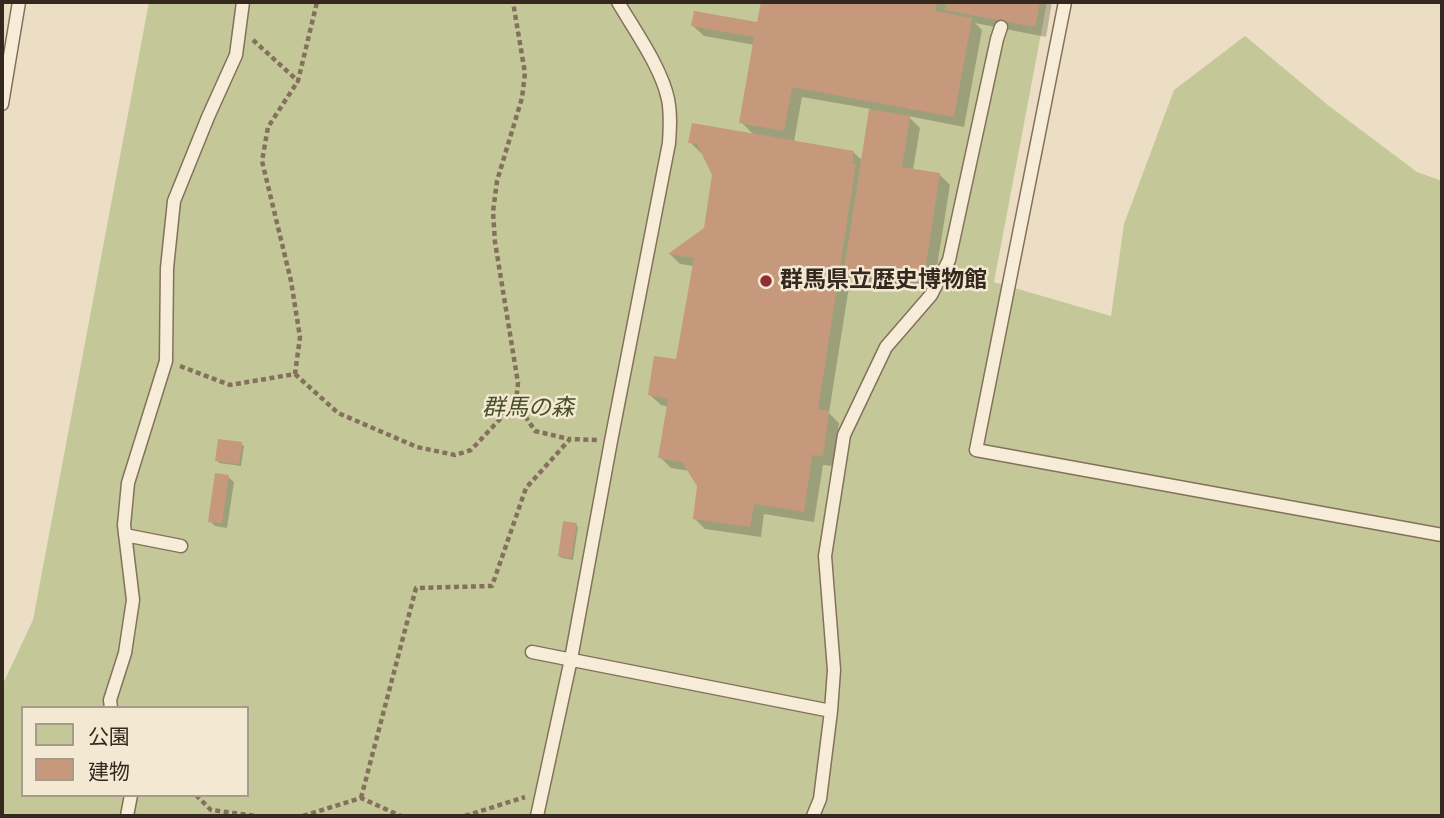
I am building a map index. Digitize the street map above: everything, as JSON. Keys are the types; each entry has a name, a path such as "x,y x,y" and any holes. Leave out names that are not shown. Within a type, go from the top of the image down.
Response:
{"lane":[{"path":"2,104 19,2"},
{"path":"111,706 110,700 125,653 133,600 124,524 128,483 166,361 167,268 174,201 236,55 243,2"},
{"path":"537,816 571,659 670,143 667,97 659,73 618,2"},
{"path":"1065,2 976,450 1442,535"},
{"path":"813,816 820,799 831,710 834,670 825,556 844,435 886,347 931,295 949,260 1001,27"},
{"path":"125,535 181,546"},
{"path":"532,652 831,710"},
{"path":"127,816 131,797"}],"path":[{"path":"295,374 300,337 291,281 262,161 268,127 298,81 317,2"},
{"path":"295,374 338,413 417,447 455,455 471,450 516,402 518,383 495,242 493,212 497,181 522,98 524,74 513,2"},
{"path":"240,28 298,81"},
{"path":"166,361 230,385 295,374"},
{"path":"516,402 535,431 570,439 611,441"},
{"path":"361,798 416,588 492,586 526,488 570,439"},
{"path":"465,816 542,792"},
{"path":"198,797 211,810 256,816"},
{"path":"303,816 361,798 401,816"}],"green space":[{"name":"群馬の森","path":"149,2 1047,2 994,282 1111,316 1124,224 1174,90 1245,36 1329,106 1417,172 1442,181 1442,816 2,816 2,686 33,620"}],"building":[{"path":"761,2 937,2 935,11 972,18 954,117 792,87 784,131 739,123 754,37 691,26 694,11 757,22"},
{"path":"947,2 1040,2 1035,27 945,10"},
{"path":"869,109 910,116 902,167 940,173 923,283 844,270"},
{"path":"692,123 854,151 852,164 856,164 818,409 829,411 823,456 812,455 804,512 754,504 750,527 693,519 697,486 682,462 658,458 668,399 648,395 654,356 676,359 694,258 668,254 704,228 712,175 697,144 688,143"},
{"path":"218,439 242,442 239,464 215,461"},
{"path":"215,473 229,475 222,523 208,522"},
{"path":"563,521 577,523 571,558 558,556"}],"place":[{"name":"群馬県立歴史博物館","path":"766,281"}]}
